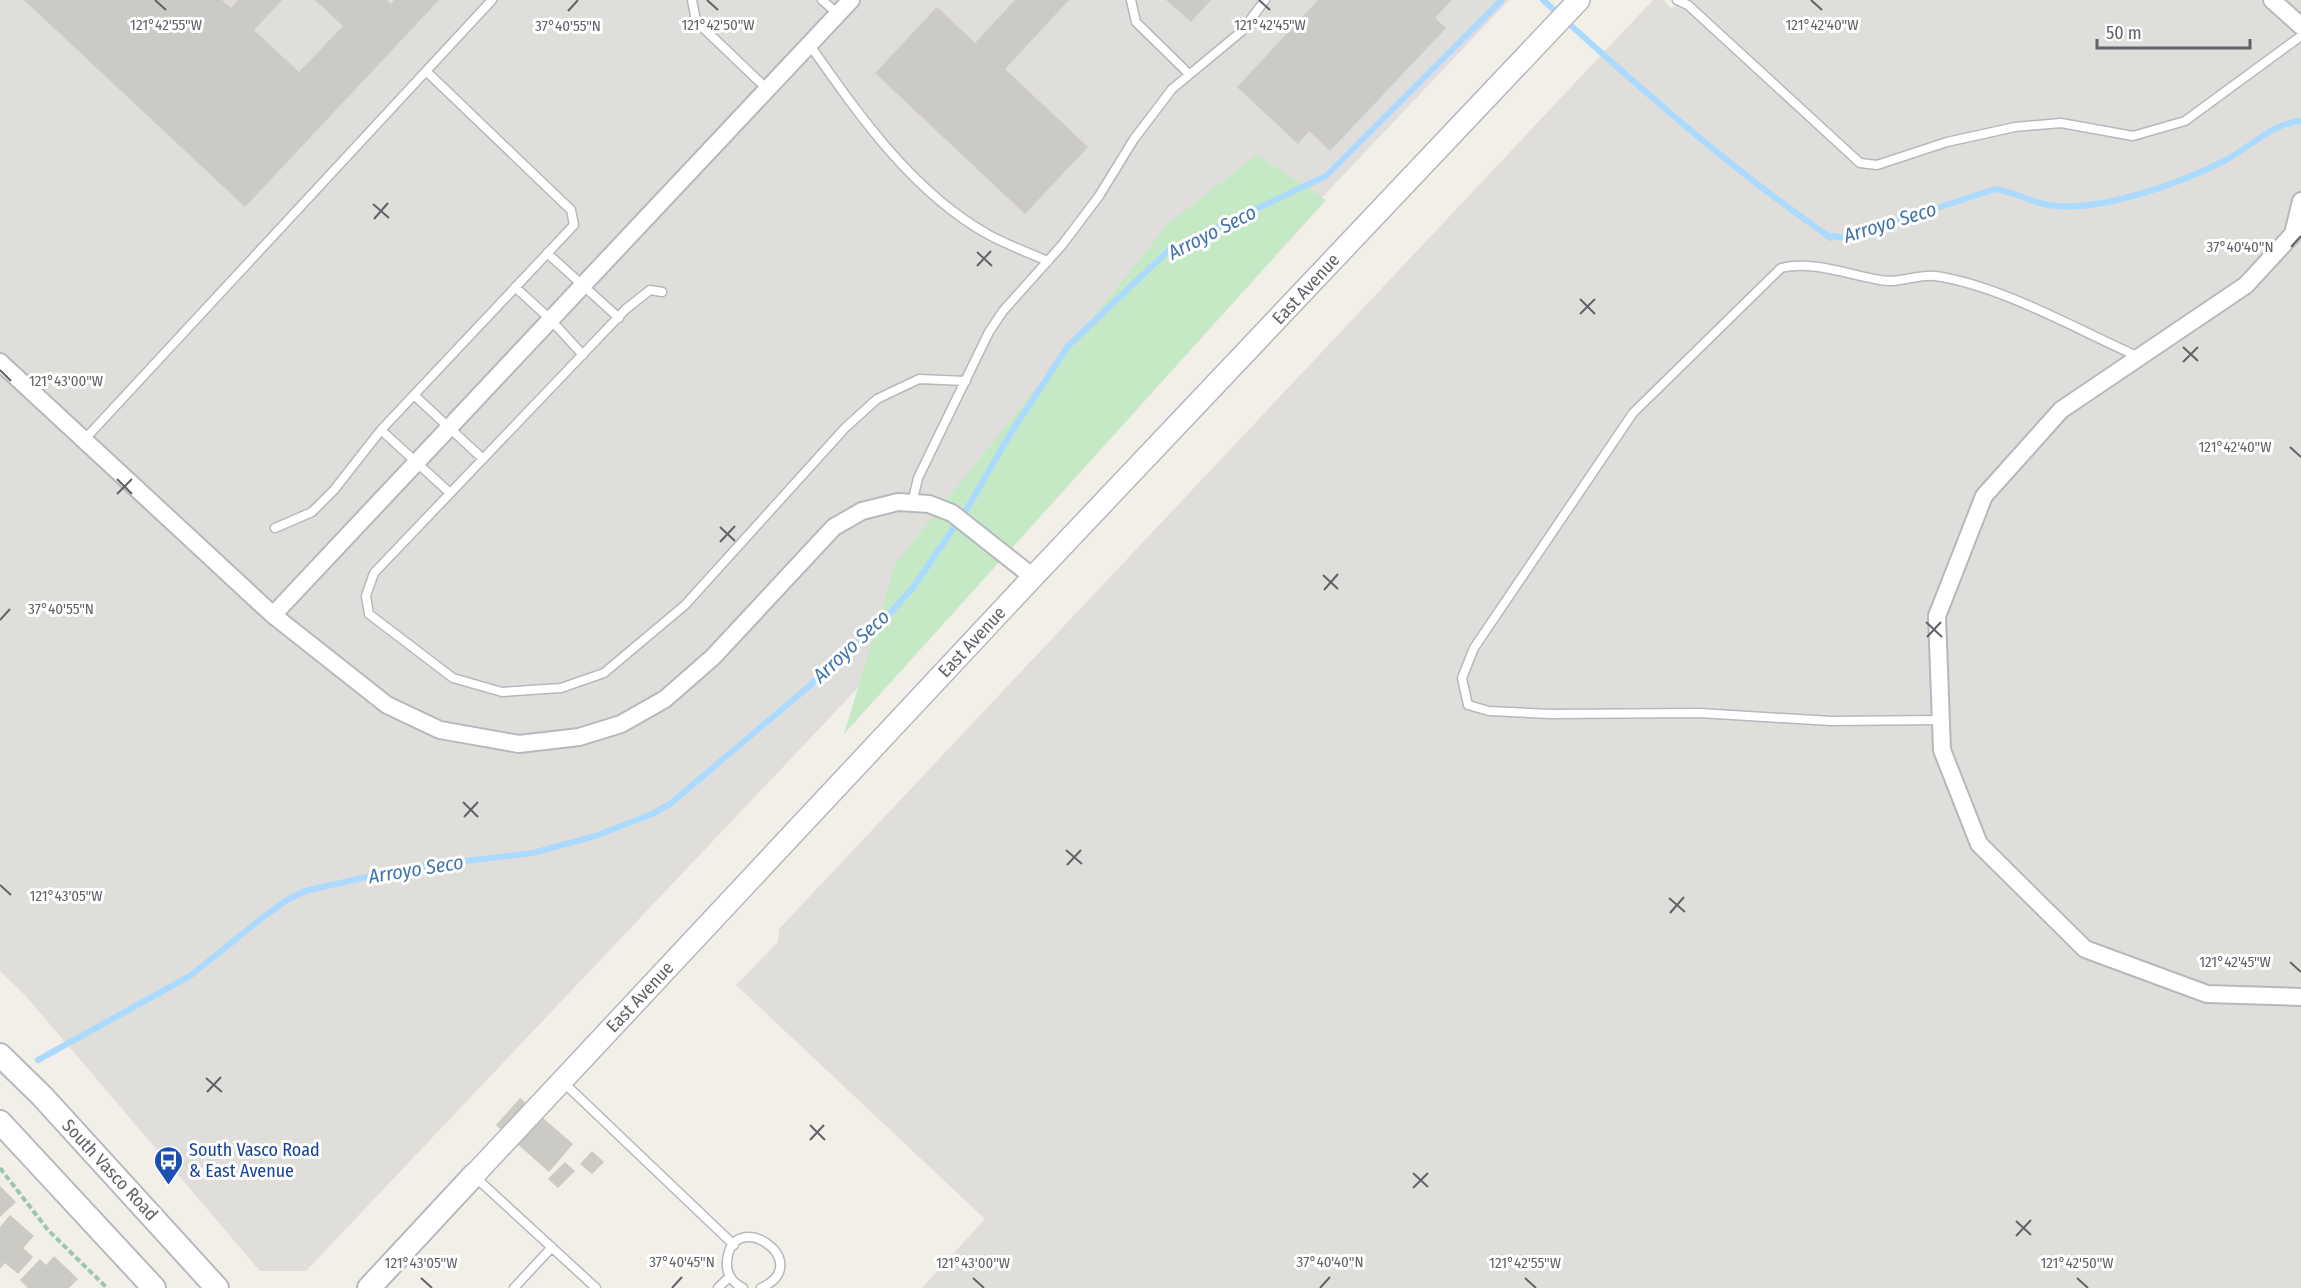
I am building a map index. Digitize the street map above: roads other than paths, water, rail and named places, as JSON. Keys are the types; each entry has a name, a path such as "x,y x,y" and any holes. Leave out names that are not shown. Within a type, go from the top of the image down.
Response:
{"main road":[{"name":"South Vasco Road","path":"0,1055 42,1096 218,1288"},
{"path":"0,1122 154,1288"},
{"name":"East Avenue","path":"369,1288 474,1175"}],"street":[{"path":"273,615 851,0"},
{"name":"East Avenue","path":"474,1175 1033,577 1579,0"},
{"path":"2272,0 2301,26"},
{"path":"2301,201 2297,238 2246,285 2061,410 1984,496 1937,615 1942,750 1979,844 2085,949 2207,994 2301,997"},
{"path":"0,362 273,615 387,705 440,730 519,744 579,737 621,724 665,699 713,657 834,527 862,511 898,502 929,504 952,513 1033,577"}],"lane":[{"path":"84,440 492,0"},
{"path":"692,0 696,21 767,89"},
{"path":"822,0 838,14"},
{"path":"1131,0 1136,22 1189,74"},
{"path":"912,503 918,478 989,332 1003,311 1048,261 1099,196 1134,140 1172,89 1242,31 1265,0"},
{"path":"1677,0 1690,3 1860,163 1877,165 1947,142 2015,127 2061,123 2133,136 2185,121 2301,36"},
{"path":"809,44 867,128 935,196 989,235 1048,261"},
{"path":"275,528 312,512 334,490 381,430 574,225 571,210 426,71"},
{"path":"547,253 619,318"},
{"path":"1941,720 1831,721 1700,713 1550,714 1489,711 1468,705 1462,678 1474,648 1633,413 1781,268 1791,265 1808,266 1884,281 1932,276 1957,281 2020,303 2139,357"},
{"path":"515,287 550,319 583,355"},
{"path":"662,292 650,290 619,318 374,573 366,596 369,614 453,678 502,692 561,688 604,673 685,605 844,428 878,399 919,378 966,381"},
{"path":"414,395 483,459"},
{"path":"381,430 450,493"},
{"path":"562,1081 734,1245"},
{"path":"474,1175 596,1288"},
{"path":"744,1288 730,1276 727,1260 734,1245 749,1237 766,1240 778,1254 778,1271 774,1279 761,1288"},
{"path":"513,1288 552,1247"},
{"path":"718,1288 730,1276"}],"waterway":[{"name":"Arroyo Seco","path":"38,1060 190,976 262,918 287,900 305,891 406,868 533,853 595,836 650,815 670,804 807,688 888,615 912,589 968,507 1009,436 1068,346 1169,250 1326,176 1502,0"},
{"name":"Arroyo Seco","path":"1543,0 1719,154 1831,238 1833,236 1846,238 1995,189 2056,206 2097,204 2119,199 2186,178 2234,156 2280,126 2301,121"}],"place":[{"name":"South Vasco Road & East Avenue","path":"168,1186"}]}
